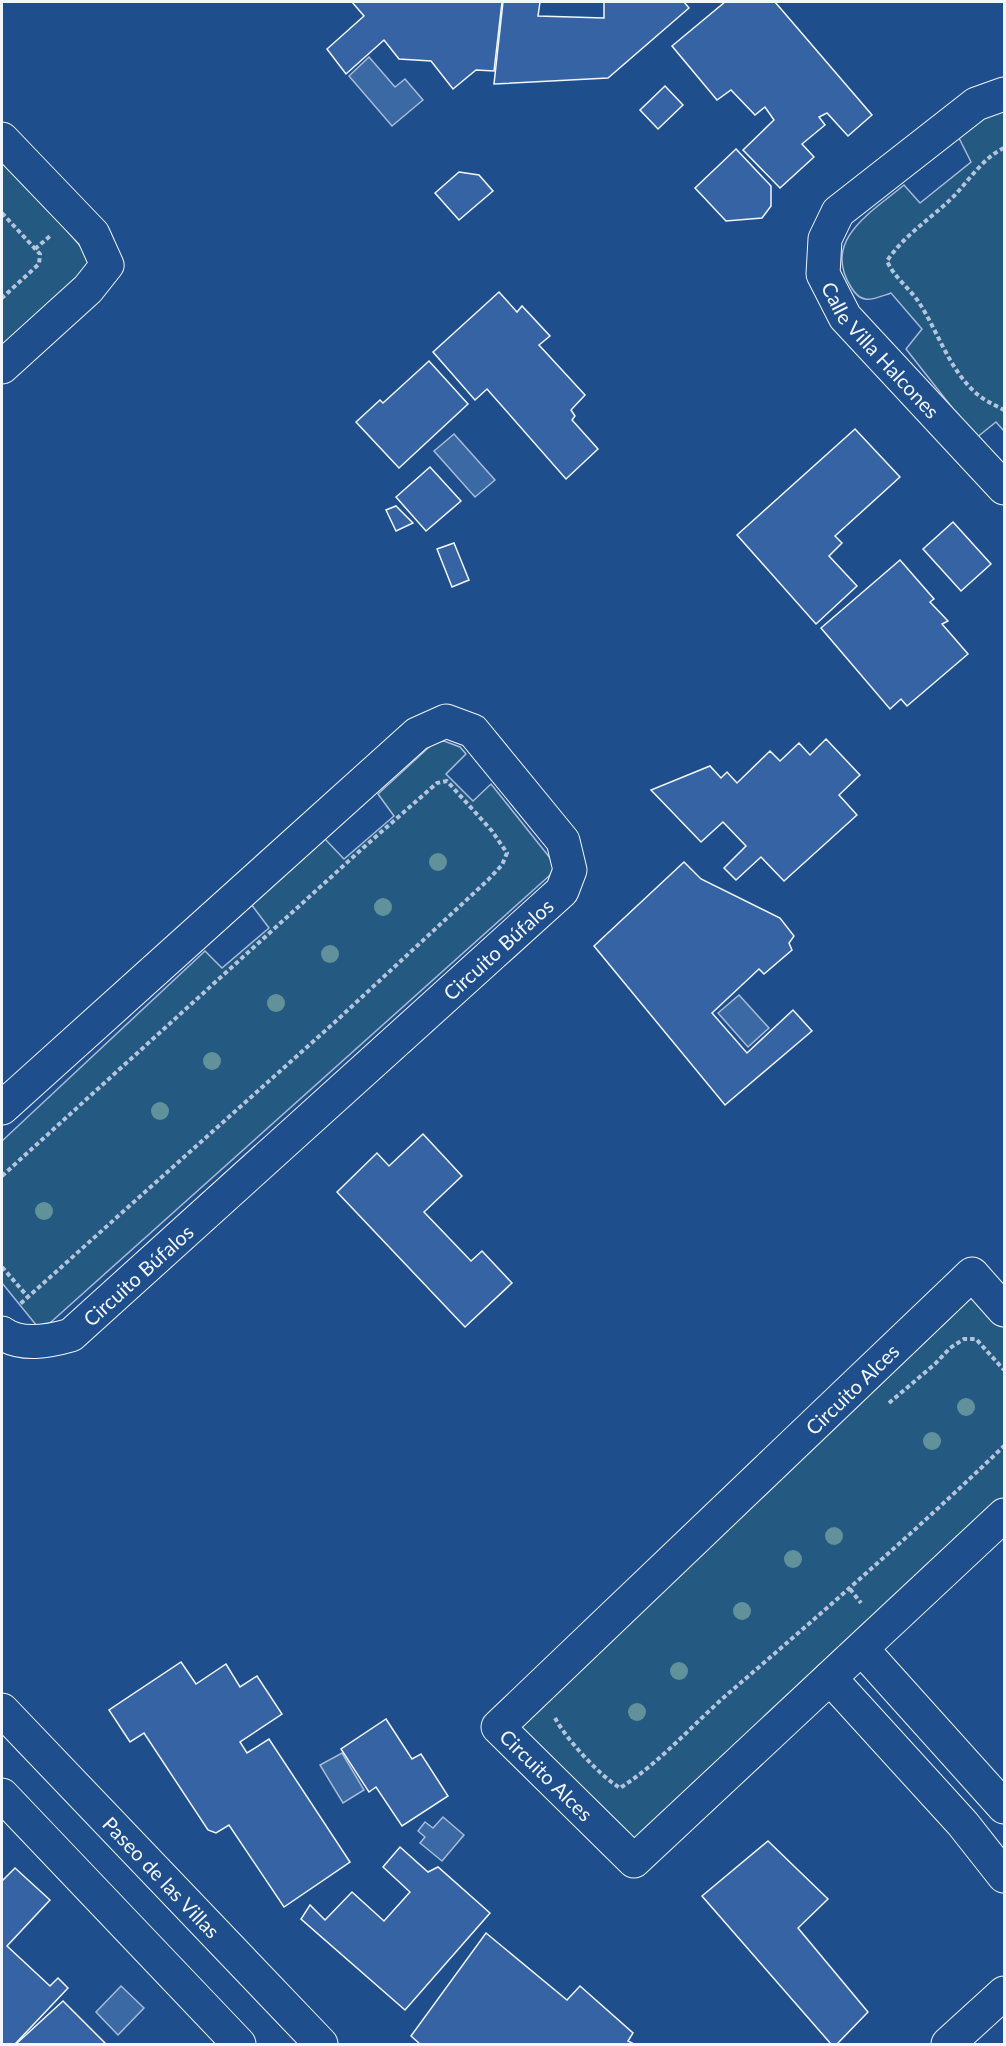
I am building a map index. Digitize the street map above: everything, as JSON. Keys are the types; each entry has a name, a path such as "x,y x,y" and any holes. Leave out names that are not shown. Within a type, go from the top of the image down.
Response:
{"street":[{"name":"Calle Villa Halcones","path":"1005,94 976,104 838,212 825,239 823,274 845,317 1005,488"},
{"path":"2,139 93,234 107,265 88,289 2,367"},
{"name":"Circuito Búfalos","path":"2,1108 417,734 446,721 473,732 563,841 570,870 562,891 71,1335 52,1341 34,1342 2,1333"},
{"name":"Circuito Alces","path":"1005,1310 972,1274 498,1727 634,1861 1005,1515"},
{"path":"861,1649 999,1802 963,1824"},
{"path":"830,1678 963,1824 1005,1876"},
{"name":"Paseo de las Villas","path":"2,1710 321,2044"},
{"path":"2,1795 239,2044"},
{"path":"948,2044 1005,1993"}],"path":[{"path":"1005,148 992,154 953,197 896,248 887,261 891,270 916,297 963,379 977,394 1005,410"},
{"path":"2,213 40,254 39,264 2,298"},
{"path":"35,249 51,235"},
{"path":"2,1176 437,783 447,781 492,831 507,853 502,865 488,880 335,1022 28,1297 2,1267"},
{"path":"884,1408 936,1364 950,1348 964,1339 976,1338 1005,1370"},
{"path":"559,1710 555,1718 562,1730 608,1780 620,1788 642,1774 725,1697 850,1589 1005,1446"}],"shaded area":[{"path":"369,57 395,87 405,79 423,100 392,126 349,76"},
{"path":"1004,105 1004,431 996,422 976,438 906,349 922,329 891,293 868,299 859,297 843,270 842,255 846,241 854,228 904,185 920,203 971,162 958,136"},
{"path":"2,156 88,255 90,266 2,351"},
{"path":"454,434 495,480 475,497 434,451"},
{"path":"444,741 460,747 466,754 446,774 473,801 491,784 558,868 41,1331 2,1283 2,1141 205,951 222,968 269,928 251,904 325,839 344,859 394,816 378,794 435,742"},
{"path":"739,995 769,1028 748,1047 718,1013"},
{"path":"973,1291 1004,1326 1004,1502 631,1847 511,1726"},
{"path":"342,1753 364,1790 343,1803 320,1765"},
{"path":"443,1817 464,1835 442,1861 420,1843 425,1837 418,1831 425,1822 433,1828"},
{"path":"121,1986 144,2008 118,2035 96,2012"}],"building":[{"path":"352,2 502,2 494,71 476,70 453,89 431,61 399,59 384,40 346,74 327,49 364,16"},
{"path":"503,2 540,2 538,16 604,18 604,2 684,2 689,8 608,78 494,84"},
{"path":"725,2 775,2 872,115 848,136 827,113 819,117 825,125 802,144 814,157 780,188 743,150 774,120 765,107 755,115 731,90 717,100 672,46"},
{"path":"665,86 683,105 658,129 640,110"},
{"path":"736,149 771,186 771,206 762,218 726,221 695,188"},
{"path":"459,172 479,175 493,191 459,220 435,193"},
{"path":"499,292 517,312 522,306 550,336 539,345 585,395 571,410 575,416 572,420 598,449 566,479 487,389 475,400 433,352"},
{"path":"429,361 468,404 399,468 356,422 380,400 383,403"},
{"path":"855,429 900,477 835,536 842,543 829,556 857,586 816,624 737,535"},
{"path":"430,467 461,501 426,531 396,497"},
{"path":"396,506 413,523 396,531 386,510"},
{"path":"953,522 991,564 961,591 923,549"},
{"path":"454,543 469,580 452,587 437,549"},
{"path":"900,560 934,599 930,602 948,621 942,624 968,654 907,706 901,699 890,709 821,628"},
{"path":"826,739 860,775 839,795 857,815 784,881 761,857 736,880 724,868 746,846 723,822 701,842 651,790 710,766 721,778 727,772 737,783 770,751 780,761 799,743 810,755"},
{"path":"684,862 701,879 780,918 794,936 789,943 792,950 764,974 759,969 712,1013 747,1053 793,1010 812,1031 725,1105 594,946"},
{"path":"423,1134 462,1176 424,1212 471,1261 482,1251 512,1283 465,1327 337,1192 377,1153 389,1166"},
{"path":"181,1662 196,1684 226,1664 240,1687 257,1676 282,1714 240,1742 247,1753 269,1739 350,1862 284,1907 229,1825 216,1833 208,1830 144,1733 130,1742 109,1710"},
{"path":"386,1719 412,1759 421,1754 448,1796 402,1826 376,1787 369,1792 341,1749"},
{"path":"768,1841 828,1899 798,1928 868,2012 837,2044 831,2044 702,1896"},
{"path":"400,1847 428,1872 438,1867 490,1913 405,2010 301,1919 310,1905 325,1920 352,1892 384,1921 410,1892 383,1867"},
{"path":"15,1868 50,1900 7,1946 50,1986 58,1978 68,1988 15,2044 2,2044 2,1881"},
{"path":"486,1933 567,2000 580,1986 633,2033 628,2041 634,2044 420,2044 411,2036"},
{"path":"63,2001 106,2044 16,2044"}]}
